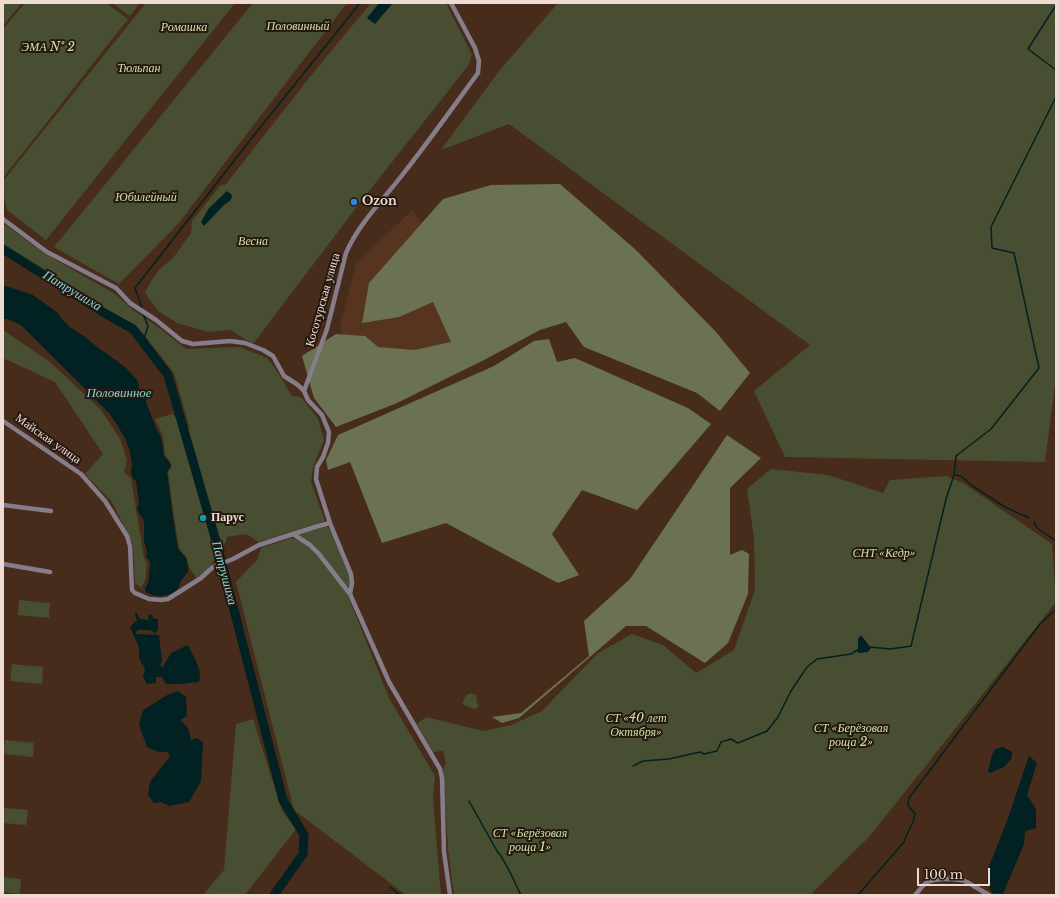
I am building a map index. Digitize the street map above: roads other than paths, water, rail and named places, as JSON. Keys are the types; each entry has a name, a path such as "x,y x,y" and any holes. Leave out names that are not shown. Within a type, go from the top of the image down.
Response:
{"street":[{"name":"Косотурская улица","path":"304,391 328,329 346,253 350,244 478,73 479,61 475,48 451,3"},
{"path":"3,219 47,252 116,288 130,303 156,320 182,341 193,344 230,341 245,343 263,350 273,356 284,376 304,391 308,400 322,415 330,432 328,444 317,467 316,480 330,523 351,574 352,583 350,594"},
{"name":"Майская улица","path":"3,421 81,474 105,501 126,536 130,546 132,590 134,593 149,599 168,599 201,578 213,567 259,545 293,534"},
{"path":"3,505 51,511"},
{"path":"293,534 330,523"},
{"path":"293,534 310,545 319,554 350,594 389,682 440,769 442,778 444,852 450,895"},
{"path":"3,564 50,572"},
{"path":"915,895 925,884 932,880 959,880 966,882 989,895"}],"water":[{"path":"379,3 393,3 375,24 367,18"},
{"path":"227,191 232,195 231,200 224,205 204,226 201,222 209,208"},
{"name":"Половинное","path":"3,285 33,295 58,313 70,327 125,367 137,380 141,394 147,398 146,402 161,437 164,456 171,466 167,472 178,549 186,558 188,567 188,572 180,582 179,587 171,594 166,596 155,596 145,591 149,579 150,561 146,557 147,551 144,542 144,521 137,510 139,503 136,481 133,479 131,473 132,464 130,452 125,438 110,414 21,325 8,319 3,319"},
{"path":"136,612 140,619 149,620 148,616 151,614 154,619 158,619 158,630 155,633 150,630 137,630 136,634 159,635 162,661 160,666 163,667 171,653 188,645 199,668 199,682 166,684 162,677 156,677 156,683 147,684 143,677 145,669 139,658 139,647 130,627 137,620 135,615"},
{"path":"861,635 871,648 868,652 858,653 858,639"},
{"path":"178,691 186,697 187,716 180,720 188,728 191,740 196,738 203,742 201,781 189,802 169,806 161,802 154,803 148,795 150,782 170,756 168,752 158,752 147,747 139,725 143,710 169,694"},
{"path":"1003,747 1012,752 1012,758 1004,767 990,773 988,771 995,749"},
{"path":"1029,756 1037,763 1027,795 1036,809 1036,828 1025,831 1024,844 1003,894 992,893 987,882 988,869 1007,821"}],"waterway":[{"path":"142,308 135,288 251,139 360,3"},
{"path":"1056,5 1028,49 1056,70"},
{"path":"870,647 890,649 911,646 946,499 954,475 956,456 991,429 1039,368 1014,253 992,248 991,227 1056,97"},
{"name":"Патрушиха","path":"3,249 106,314 133,329 168,375 218,548 283,800 304,835 303,854 274,895"},
{"path":"143,314 148,326 143,342"},
{"path":"954,475 961,476 971,485 1005,507 1029,518"},
{"path":"1034,522 1037,528 1056,541"},
{"path":"858,895 904,842 915,814 908,805 909,798 1040,624 1056,609"},
{"path":"633,766 643,761 669,759 700,752 704,754 717,751 721,742 731,739 738,743 767,731 778,717 791,691 807,667 817,659 851,654 859,649"},
{"path":"469,801 501,856 521,895"},
{"path":"390,887 400,895"}],"place":[{"name":"Ozon","path":"354,202"},
{"name":"Парус","path":"203,518"}],"park label":[{"name":"Половинный","path":"298,27"},
{"name":"Ромашка","path":"184,28"},
{"name":"ЭМА № 2","path":"48,48"},
{"name":"Тюльпан","path":"139,69"},
{"name":"Юбилейный","path":"146,198"},
{"name":"Весна","path":"253,242"},
{"name":"СНТ «Кедр»","path":"884,554"},
{"name":"СТ «40 лет Октября»","path":"636,726"},
{"name":"СТ «Берёзовая роща 2»","path":"851,736"},
{"name":"СТ «Берёзовая роща 1»","path":"530,841"}]}
